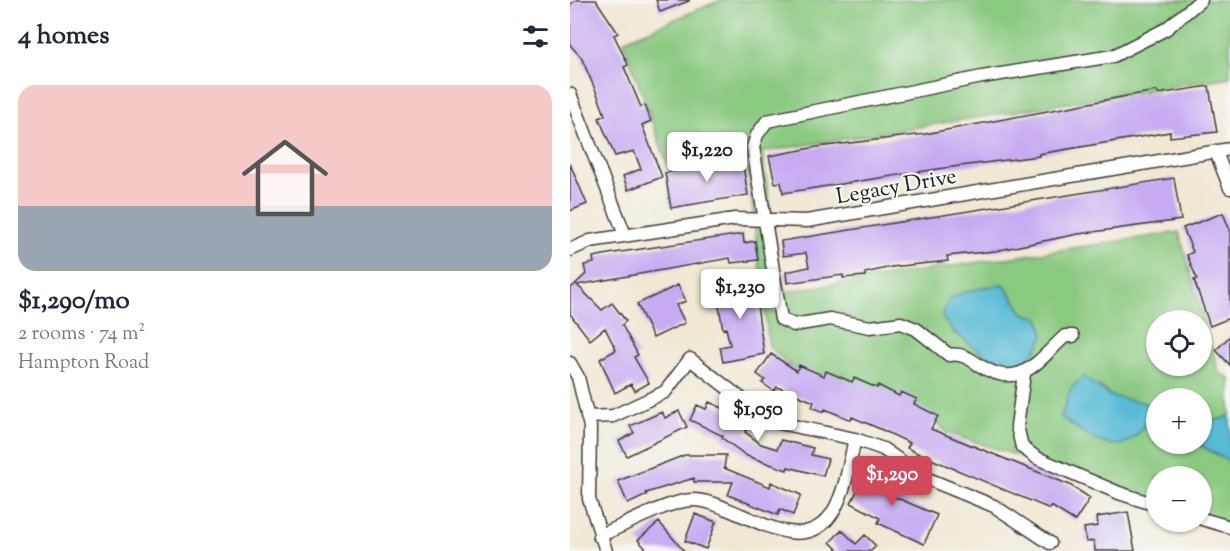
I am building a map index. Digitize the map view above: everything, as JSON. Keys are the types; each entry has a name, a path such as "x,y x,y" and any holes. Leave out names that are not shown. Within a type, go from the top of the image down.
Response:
{"street":[{"path":"1073,336 1065,336 1024,374 1009,376 992,373 958,354 949,354 925,335 901,323 870,327 830,318 802,325 788,324 781,319 753,147 757,135 767,121 982,77 1002,76 1019,70 1113,56 1166,29 1201,0"},
{"path":"570,94 625,235"},
{"name":"Legacy Drive","path":"570,250 590,240 735,219 807,221 1230,149"},
{"path":"1216,152 1230,188"},
{"path":"587,417 613,416 664,392 690,359 770,421 855,439 883,449 923,477 994,506 1050,543"},
{"path":"570,363 578,377 590,427 589,499 599,536 606,551"},
{"path":"1024,374 1017,426 1022,447 1037,458 1119,493 1146,502"},
{"path":"599,536 671,505 689,500 712,503 783,531 810,531 824,523 838,506 855,439"},
{"path":"1212,522 1230,527"}],"green space":[{"path":"721,0 1230,0 1230,77 762,152 782,292 1179,232 1201,310 1146,310 1146,376 1212,376 1212,348 1219,373 1230,378 1230,416 1212,422 1212,388 1146,388 1146,454 1212,454 1212,452 1230,462 1230,525 1212,519 1212,466 1146,466 1146,498 948,433 912,403 793,368 769,347 745,144 668,166 623,41","holes":["1004,285 1023,313 967,341 952,332 955,297 987,286","1099,385 1111,396 1123,444 1090,436 1061,417"]}],"water":[{"path":"1004,285 1023,313 1039,318 1044,334 1032,355 1011,367 973,346 956,333 942,317 948,301 953,297"},
{"path":"1084,377 1111,396 1145,403 1146,423 1132,439 1125,443 1117,445 1100,442 1061,417 1071,388"},
{"path":"1230,416 1230,462 1212,452 1212,422"}],"building":[{"path":"576,0 596,0 618,33 614,35 628,65 624,67 641,107 645,105 651,121 642,125 662,177 628,190 623,176 641,169 634,151 615,156 599,118 605,115 598,96 581,57 570,45 570,5"},
{"path":"656,0 689,0 689,1 660,12"},
{"path":"1209,86 1217,132 1170,137 1170,132 1039,154 1039,156 783,193 781,182 775,183 769,156 817,147 925,134 1157,91 1158,94"},
{"path":"741,154 748,195 671,208 665,173 722,161 721,157"},
{"path":"570,164 587,204 570,211"},
{"path":"1174,178 1181,220 1078,234 995,251 947,256 948,261 891,267 865,273 865,276 843,278 843,275 787,283 786,272 809,267 806,253 783,256 781,241"},
{"path":"1223,213 1230,231 1230,318 1212,325 1212,310 1204,310 1194,280 1197,279 1187,255 1193,252 1183,228"},
{"path":"743,234 744,243 755,241 758,260 731,263 730,258 577,285 602,310 612,303 626,321 622,325 638,355 634,357 649,383 635,391 631,384 615,393 600,359 616,350 605,328 590,340 570,314 570,289 586,274 584,265 594,263 593,257"},
{"path":"753,278 764,354 723,362 720,347 730,345 726,328 723,329 716,290 723,289 722,284"},
{"path":"678,285 686,301 676,305 685,323 653,338 637,304"},
{"path":"1230,336 1230,365 1216,350"},
{"path":"771,354 797,371 799,365 824,376 826,371 852,382 854,378 877,388 878,385 899,396 901,392 917,399 914,404 938,416 931,429 1070,485 1090,498 1075,521 1051,506 1050,509 919,454 907,448 910,443 878,428 825,409 824,412 812,407 814,402 777,387 774,391 762,383 765,380 757,374"},
{"path":"709,402 729,411 749,426 745,432 761,444 777,449 781,440 813,448 811,455 828,459 823,476 788,467 787,470 747,456 722,438 723,436 690,420 697,405 706,409"},
{"path":"679,411 687,427 627,456 619,441 634,433 630,426 662,412 665,418"},
{"path":"685,455 726,455 724,468 770,487 771,482 801,495 793,515 780,509 778,515 728,495 733,482 694,482 694,478 646,493 647,495 628,504 618,481"},
{"path":"871,463 892,473 883,492 937,515 924,544 878,523 880,518 851,503"},
{"path":"1128,512 1135,551 1095,551 1094,541 1086,542 1084,528 1098,526 1097,517"},
{"path":"695,514 716,522 706,549 685,541"},
{"path":"659,522 684,551 648,551 638,540"},
{"path":"842,530 856,544 865,535 876,546 871,551 839,551 830,542"}]}
